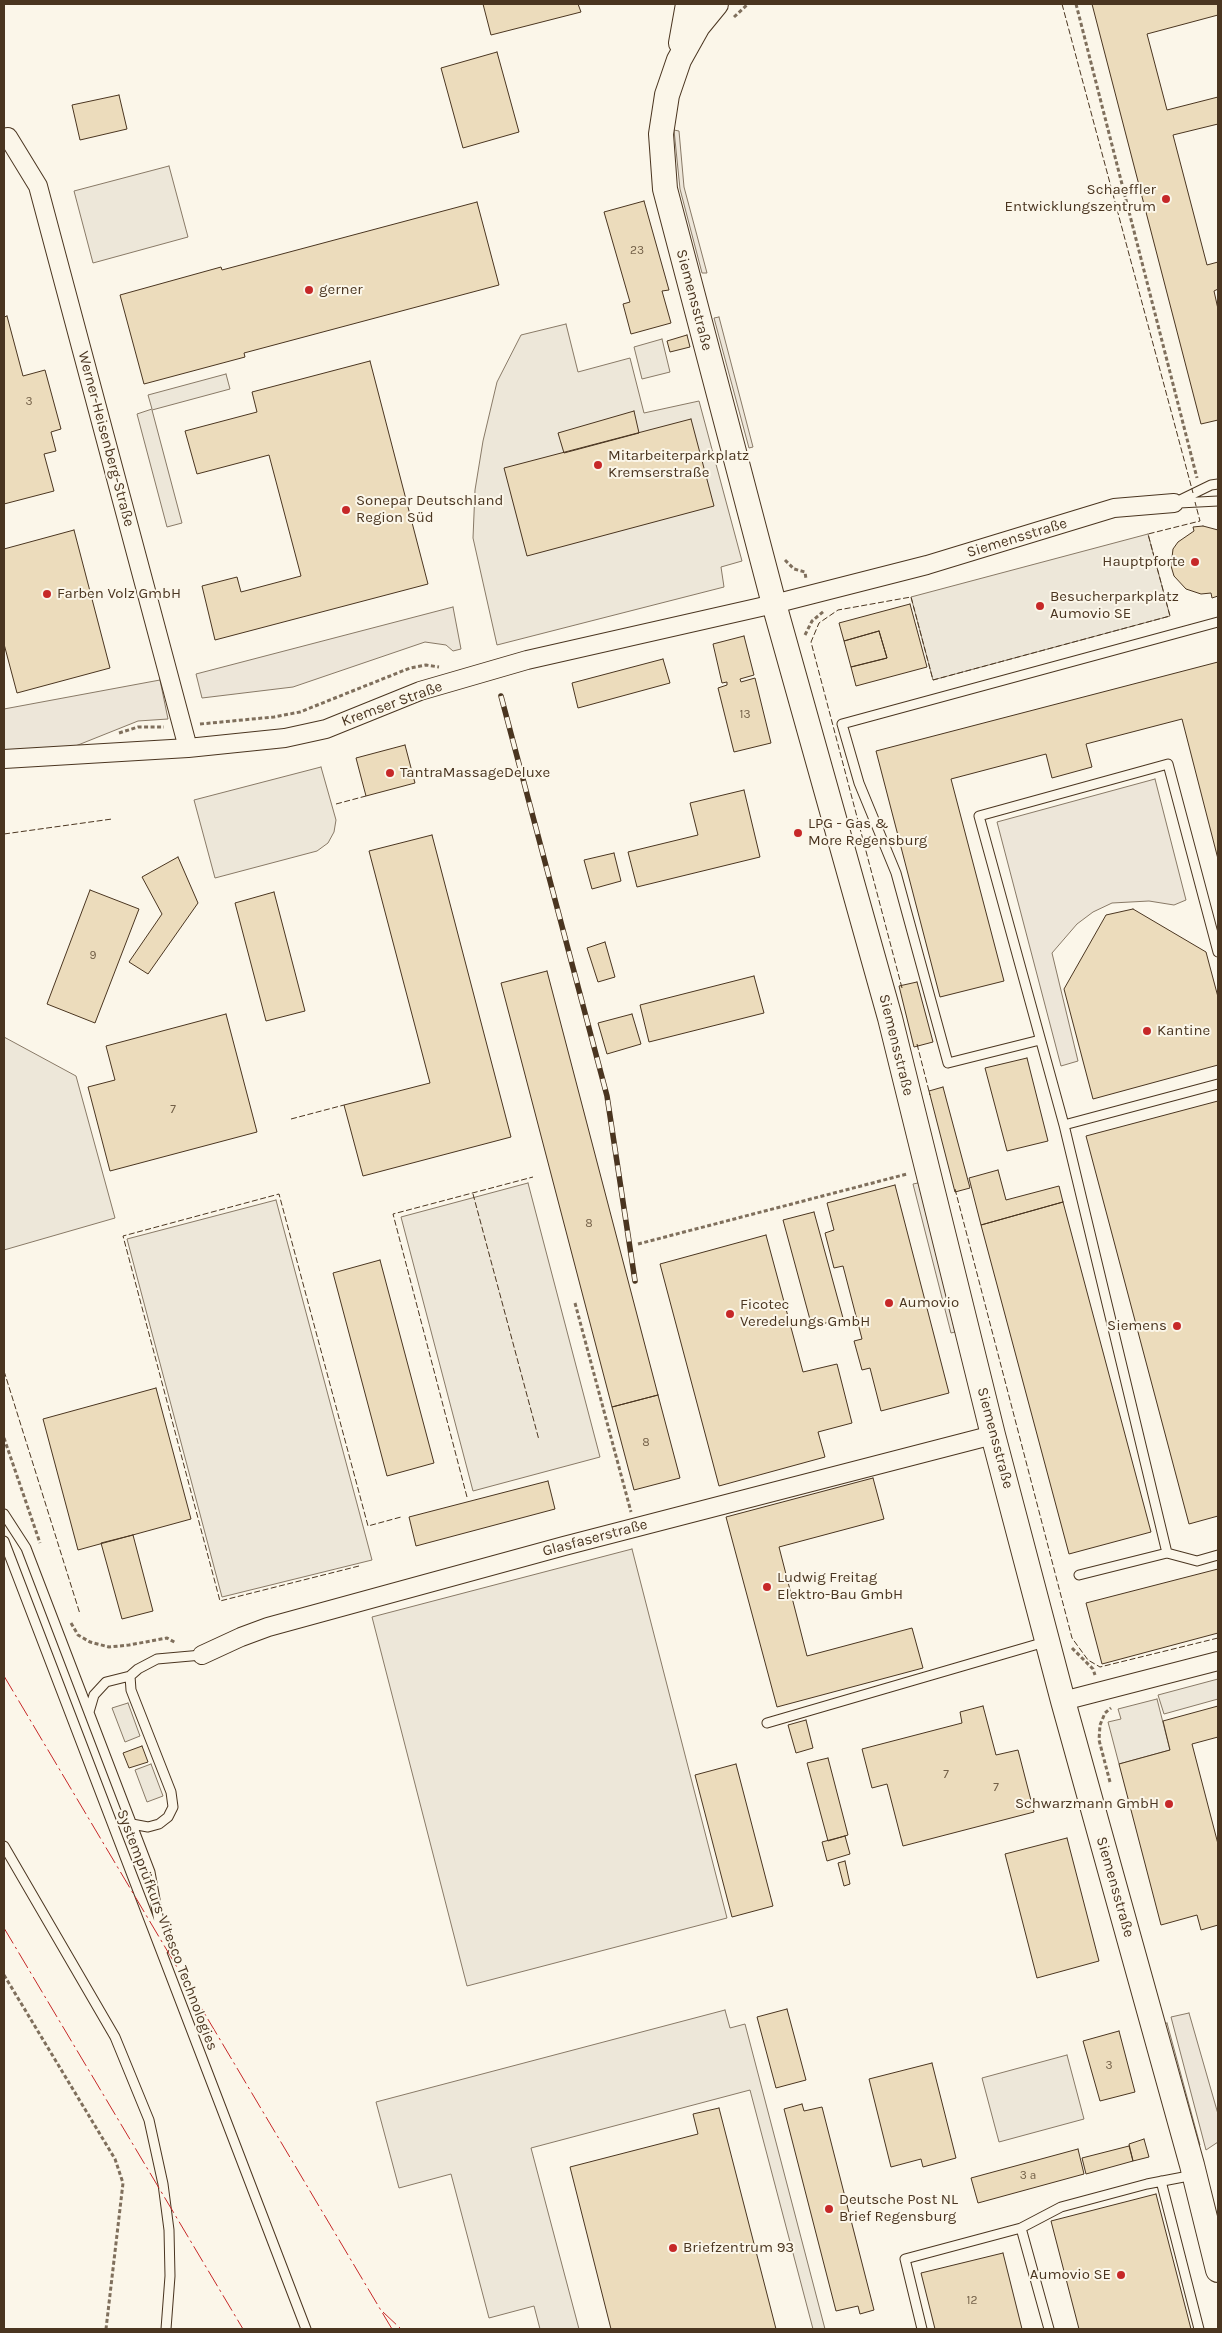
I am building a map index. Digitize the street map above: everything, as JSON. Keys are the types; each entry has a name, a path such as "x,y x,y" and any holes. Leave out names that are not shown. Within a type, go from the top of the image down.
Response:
{"street":[{"path":"678,60 688,4"},
{"name":"Siemensstraße","path":"723,13 698,26 678,60 667,95 661,134 665,189 774,604 885,999 993,1435 1058,1641 1063,1701 1195,2175 1218,2270"},
{"name":"Werner-Heisenberg-Straße","path":"8,137 38,186 188,748"},
{"name":"Siemensstraße","path":"774,604 927,565 1114,508 1174,503"},
{"name":"Kremser Straße","path":"4,759 188,748 285,738 326,729 420,691 527,660 774,604"},
{"name":"Glasfaserstraße","path":"202,1655 240,1636 268,1627 634,1527 993,1435"},
{"path":"1063,1701 1218,1660"}],"lane":[{"path":"1174,503 1200,490 1218,484"},
{"path":"1174,503 1218,501"},
{"path":"1040,1040 948,1064 896,873 859,783 842,724 1218,622"},
{"path":"1167,1553 1064,1125 979,816 1168,764 1218,952"},
{"path":"1064,1125 1218,1084"},
{"path":"4,1514 26,1548 150,1872 168,1971"},
{"name":"Systemprüfkurs Vitesco Technologies","path":"4,1541 306,2329"},
{"path":"1079,1575 1167,1553 1197,1561 1218,1555"},
{"path":"767,1723 1058,1641"},
{"path":"89,1712 94,1695 106,1682 130,1676 138,1669 157,1659 202,1655"},
{"path":"130,1676 130,1690 171,1792 172,1807 168,1818 159,1824 148,1827 132,1824"},
{"path":"4,1846 115,2037 136,2083 149,2120 163,2184 169,2230 170,2276 166,2329"},
{"path":"922,2329 905,2259 1021,2228 1061,2207 1161,2181 1195,2175"},
{"path":"1161,2181 1199,2329"},
{"path":"1021,2228 1049,2329"}],"path":[{"path":"723,13 748,4"},
{"path":"1076,4 1200,490"},
{"path":"783,558 794,569 805,572 812,621"},
{"path":"805,638 805,633 812,621 822,612 829,609"},
{"path":"116,735 123,730 138,727 182,726 274,717 300,712 410,668 426,665 438,666 447,672 451,682"},
{"path":"638,1244 927,1169"},
{"path":"576,1303 634,1527"},
{"path":"4,1438 43,1550"},
{"path":"70,1622 78,1635 90,1642 109,1647 129,1646 167,1638 202,1655"},
{"path":"1058,1641 1093,1669 1105,1713"},
{"path":"1111,1792 1099,1740 1100,1725 1105,1713 1116,1705"},
{"path":"4,1975 115,2158 123,2184 106,2329"}],"shaded area":[{"path":"674,130 679,131 684,187 707,273 702,273 680,189"},
{"path":"169,166 188,237 93,263 74,191"},
{"path":"719,317 753,447 749,448 714,318"},
{"name":"Mitarbeiterparkplatz Kremserstraße","path":"566,324 578,372 630,358 644,413 699,401 742,561 721,567 724,587 497,645 473,538 475,490 483,441 497,382 521,335"},
{"path":"662,339 670,372 642,379 634,347"},
{"path":"226,374 230,389 152,410 182,523 167,527 137,414 152,409 148,395"},
{"name":"Besucherparkplatz Aumovio SE","path":"1148,534 1170,616 933,680 911,597"},
{"path":"453,607 461,649 453,651 446,645 425,642 293,687 202,698 196,674"},
{"path":"160,680 168,719 138,721 73,747 4,750 4,709"},
{"path":"321,767 336,820 334,832 328,843 317,851 215,878 194,800"},
{"path":"1155,779 1186,900 1174,905 1149,901 1112,903 1093,912 1077,924 1052,953 1078,1061 1061,1066 997,822"},
{"path":"4,1037 76,1076 115,1218 4,1250"},
{"path":"528,1183 600,1457 473,1491 401,1217"},
{"path":"918,1183 922,1187 955,1332 951,1333 913,1184"},
{"path":"276,1200 372,1560 222,1597 127,1239"},
{"path":"632,1549 727,1918 467,1986 372,1617"},
{"path":"1218,1679 1218,1699 1164,1714 1158,1695"},
{"path":"1157,1699 1170,1750 1119,1764 1108,1722 1121,1719 1118,1709"},
{"path":"128,1703 140,1736 125,1742 112,1708"},
{"path":"151,1764 163,1796 147,1802 135,1770"},
{"path":"725,2010 730,2028 745,2024 825,2329 813,2329 750,2090 531,2148 579,2329 540,2329 534,2306 489,2318 451,2174 399,2188 376,2102"},
{"path":"1189,2013 1218,2114 1218,2142 1206,2150 1171,2017"},
{"path":"1167,2023 1200,2145 1195,2142 1164,2024"},
{"path":"1067,2055 1084,2119 999,2142 982,2078"}],"building":[{"path":"483,4 578,4 581,12 491,35"},
{"name":"Schaeffler Entwicklungszentrum","path":"1092,4 1218,4 1218,15 1147,34 1167,110 1218,97 1218,124 1173,135 1207,265 1218,262 1218,289 1214,291 1218,309 1218,420 1201,424"},
{"path":"497,52 519,132 463,148 441,68"},
{"path":"119,95 127,129 80,140 72,105"},
{"path":"644,201 669,290 662,291 671,323 631,334 623,304 630,302 604,212"},
{"name":"gerner","path":"477,202 499,285 244,353 245,357 144,384 120,295 221,267 222,270"},
{"path":"7,316 23,376 45,370 61,429 51,432 56,451 44,454 54,491 4,504 4,317"},
{"path":"687,335 690,347 670,352 667,341"},
{"name":"Sonepar Deutschland Region Süd","path":"370,361 428,584 215,640 202,586 237,577 241,592 301,576 269,455 197,474 185,431 257,412 252,392"},
{"path":"634,411 639,433 564,453 558,433"},
{"path":"691,419 714,506 527,556 504,468"},
{"name":"Hauptpforte","path":"1203,526 1218,530 1218,596 1212,598 1211,593 1201,594 1186,589 1174,576 1171,566 1173,549 1178,542 1194,531 1193,527"},
{"name":"Farben Volz GmbH","path":"74,530 110,668 17,693 4,644 4,549"},
{"path":"910,604 927,667 856,686 851,667 887,658 879,631 844,641 839,623"},
{"path":"879,631 887,658 851,667 844,641"},
{"path":"744,636 754,675 740,679 741,682 755,678 771,743 734,752 718,688 727,685 727,682 722,683 713,644"},
{"path":"663,659 670,683 578,708 572,683"},
{"path":"1218,662 1218,859 1182,719 1086,744 1092,767 1052,778 1046,754 951,779 1004,981 940,997 876,751"},
{"path":"405,745 415,783 366,796 356,758"},
{"path":"744,790 760,857 637,887 628,852 698,835 690,803"},
{"path":"432,835 511,1137 363,1176 344,1105 430,1083 369,851"},
{"path":"614,853 621,881 592,889 584,860"},
{"path":"178,857 198,903 148,974 129,962 162,914 142,877"},
{"path":"90,890 139,909 95,1023 47,1004"},
{"path":"274,892 305,1011 266,1021 235,903"},
{"name":"Kantine","path":"1133,909 1206,952 1218,997 1218,1065 1093,1099 1064,989 1106,915"},
{"path":"605,942 615,977 598,982 587,948"},
{"path":"547,971 658,1395 612,1407 501,983"},
{"path":"754,976 764,1013 649,1042 640,1005"},
{"path":"917,982 933,1042 914,1047 899,986"},
{"path":"226,1014 257,1132 110,1171 88,1087 115,1080 106,1046"},
{"path":"632,1014 641,1044 607,1054 598,1023"},
{"path":"1027,1058 1048,1141 1007,1151 985,1068"},
{"path":"943,1087 970,1188 955,1192 929,1091"},
{"name":"Siemens","path":"1218,1101 1218,1516 1189,1524 1086,1136"},
{"path":"998,1170 1006,1200 1059,1186 1063,1202 981,1225 969,1178"},
{"name":"Aumovio","path":"895,1185 949,1393 881,1411 870,1368 862,1370 854,1341 862,1339 843,1266 834,1268 825,1233 834,1230 827,1203"},
{"name":"Siemens","path":"1063,1202 1151,1532 1069,1554 981,1225"},
{"path":"814,1212 843,1318 812,1327 783,1220"},
{"name":"Ficotec Veredelungs GmbH","path":"766,1235 803,1372 837,1364 852,1423 818,1432 825,1457 719,1486 660,1264"},
{"path":"380,1260 434,1463 387,1476 333,1273"},
{"path":"156,1388 191,1519 78,1550 43,1419"},
{"path":"658,1395 680,1478 634,1490 612,1407"},
{"name":"Ludwig Freitag Elektro-Bau GmbH","path":"873,1478 884,1519 779,1547 807,1656 912,1628 923,1668 777,1707 726,1517"},
{"path":"548,1481 555,1509 416,1546 409,1517"},
{"path":"133,1535 153,1611 122,1619 101,1543"},
{"path":"1218,1569 1218,1633 1102,1664 1086,1603"},
{"path":"983,1706 996,1755 1018,1750 1034,1812 903,1846 887,1784 872,1788 862,1749 962,1723 960,1712"},
{"name":"Schwarzmann GmbH","path":"1218,1706 1218,1737 1192,1744 1218,1844 1218,1925 1201,1930 1197,1915 1161,1925 1119,1764 1170,1750 1163,1721"},
{"path":"806,1720 813,1748 796,1753 788,1725"},
{"path":"142,1746 148,1762 129,1768 123,1753"},
{"path":"828,1758 848,1835 828,1841 807,1763"},
{"path":"736,1764 773,1906 732,1917 695,1775"},
{"path":"845,1836 850,1854 827,1861 822,1842"},
{"path":"1067,1838 1099,1961 1037,1978 1005,1854"},
{"path":"845,1861 850,1884 844,1886 838,1863"},
{"path":"787,2009 806,2080 776,2088 757,2017"},
{"path":"1119,2031 1135,2092 1100,2101 1083,2041"},
{"path":"932,2063 956,2158 923,2167 921,2159 891,2167 869,2079"},
{"name":"Deutsche Post NL Brief Regensburg","path":"802,2104 804,2111 822,2107 874,2310 860,2314 858,2306 836,2311 784,2109"},
{"name":"Briefzentrum 93","path":"719,2108 776,2329 611,2329 570,2167 698,2134 693,2114"},
{"path":"1144,2139 1149,2157 1133,2161 1129,2144"},
{"path":"1129,2146 1133,2161 1086,2174 1082,2158"},
{"path":"1078,2149 1084,2174 978,2203 971,2178"},
{"name":"Aumovio SE","path":"1156,2194 1191,2329 1079,2329 1051,2221"},
{"path":"1003,2253 1022,2329 935,2329 921,2273"}],"railway":[{"path":"501,696 607,1096 635,1281"}],"fence":[{"path":"1062,4 1193,493"},
{"path":"902,988 811,642 819,623 838,610 911,597 933,680 1170,616 1148,534 1200,521 1195,502"},
{"path":"336,804 366,796"},
{"path":"4,834 112,819"},
{"path":"917,1044 930,1095"},
{"path":"291,1119 344,1105"},
{"path":"467,1497 393,1214 533,1177"},
{"path":"955,1189 1072,1638 1088,1660 1100,1667 1218,1638"},
{"path":"359,1566 220,1601 123,1236 279,1194 368,1526 401,1517"},
{"path":"473,1194 539,1440"},
{"path":"4,1371 80,1614"}],"power":[{"path":"4,1676 392,2329"},
{"path":"4,1928 243,2329"},
{"path":"383,2312 401,2329"}],"place":[{"name":"Schaeffler Entwicklungszentrum","path":"1166,199"},
{"name":"gerner","path":"309,290"},
{"name":"Mitarbeiterparkplatz Kremserstraße","path":"598,465"},
{"name":"Sonepar Deutschland Region Süd","path":"346,510"},
{"name":"Hauptpforte","path":"1195,562"},
{"name":"Farben Volz GmbH","path":"47,594"},
{"name":"Besucherparkplatz Aumovio SE","path":"1040,606"},
{"name":"TantraMassageDeluxe","path":"390,773"},
{"name":"LPG - Gas & More Regensburg","path":"798,833"},
{"name":"Kantine","path":"1147,1031"},
{"name":"Aumovio","path":"889,1303"},
{"name":"Ficotec Veredelungs GmbH","path":"730,1314"},
{"name":"Siemens","path":"1177,1326"},
{"name":"Ludwig Freitag Elektro-Bau GmbH","path":"767,1587"},
{"name":"Schwarzmann GmbH","path":"1169,1804"},
{"name":"Deutsche Post NL Brief Regensburg","path":"829,2209"},
{"name":"Briefzentrum 93","path":"673,2248"},
{"name":"Aumovio SE","path":"1121,2275"}]}
